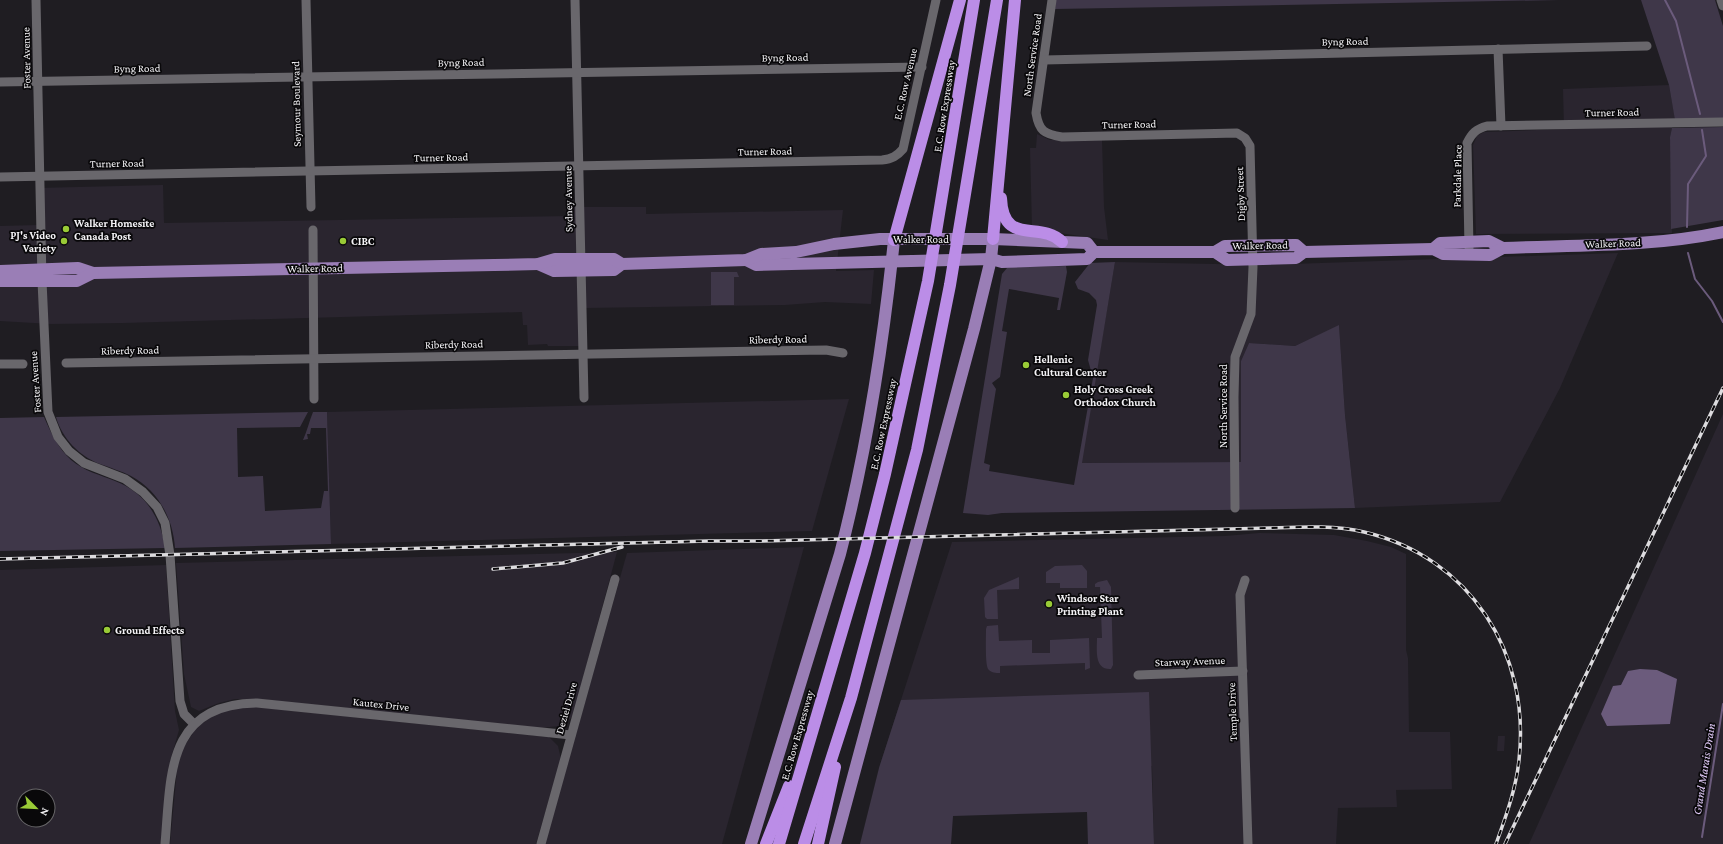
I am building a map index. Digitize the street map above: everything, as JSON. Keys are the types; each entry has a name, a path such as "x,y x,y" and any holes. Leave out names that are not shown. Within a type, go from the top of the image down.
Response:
{"highway":[{"path":"894,240 960,0"},
{"name":"E.C. Row Expressway","path":"779,844 874,519 928,281 974,0"},
{"path":"804,844 851,698 917,450 950,285 998,0"},
{"path":"993,239 1015,0"},
{"path":"1000,160 1002,206 1006,221 1013,227 1056,236 1062,242"},
{"path":"818,844 851,698"},
{"path":"766,844 815,720"}],"main road":[{"name":"Walker Road","path":"1215,252 1227,260 1296,258 1304,252 1433,249 1443,254 1469,248 1490,255 1503,248 1678,240 1723,232"},
{"name":"Walker Road","path":"0,271 78,268 92,273 538,264 554,270 581,264 614,270 622,264 746,260 761,254 796,252 834,244 880,239 993,239 1087,243 1094,252"},
{"path":"836,844 974,330 991,259 993,239"},
{"path":"751,844 840,554 850,515 863,458 880,357 894,240"},
{"name":"Walker Road","path":"746,260 756,265 991,259 1002,262 1087,259 1094,252 1215,252 1225,246 1296,245 1304,252"},
{"name":"Walker Road","path":"0,280 42,282 77,280 92,273"}],"street":[{"name":"Foster Avenue","path":"36,0 42,282 48,412 58,437 69,451 84,463 125,479 143,492 156,507 165,523 170,555 180,701 184,714 194,724"},
{"name":"Seymour Boulevard","path":"306,0 311,207"},
{"name":"Sydney Avenue","path":"575,0 584,398"},
{"name":"E.C. Row Avenue","path":"882,160 892,159 898,155 903,148 936,0"},
{"name":"North Service Road","path":"1036,113 1052,0"},
{"path":"1721,0 1723,6"},
{"name":"Byng Road","path":"1044,60 1647,46"},
{"path":"1498,49 1501,126"},
{"name":"Byng Road","path":"0,82 922,67"},
{"name":"Turner Road","path":"1036,113 1038,125 1043,132 1062,137 1237,133"},
{"name":"Turner Road","path":"1501,126 1723,122"},
{"name":"Parkdale Place","path":"1469,248 1467,143 1471,134 1478,128 1487,126 1501,126"},
{"name":"Digby Street","path":"1237,133 1245,138 1250,146 1254,260"},
{"name":"Turner Road","path":"0,177 882,160"},
{"path":"313,230 314,399"},
{"name":"North Service Road","path":"1235,508 1235,357 1251,314 1254,260"},
{"name":"Riberdy Road","path":"66,363 826,350 842,353"},
{"path":"0,364 23,364"},
{"name":"Deziel Drive","path":"541,844 616,579"},
{"name":"Temple Drive","path":"1245,580 1240,595 1248,844"},
{"name":"Starway Avenue","path":"1138,675 1242,671"},
{"name":"Kautex Drive","path":"165,844 176,755 183,738 194,724 205,715 223,707 238,703 257,703 571,735"}],"shaded area":[{"path":"1056,0 1559,0 1055,9"},
{"path":"1641,0 1715,0 1723,26 1723,118 1675,120 1669,85"},
{"path":"1669,85 1675,117 1670,137 1672,233 1476,234 1473,145 1477,136 1484,132 1564,129 1563,89"},
{"path":"1723,127 1723,220 1671,229 1670,137 1672,128"},
{"path":"1037,134 1050,140 1102,140 1104,207 1108,240 1032,229 1030,148 1036,148"},
{"path":"163,185 164,223 572,216 572,207 646,207 646,214 843,210 836,271 874,270 871,304 825,302 785,305 586,308 585,346 548,346 547,344 528,345 527,325 523,325 522,312 123,323 51,324 0,321 0,226 38,225 37,188"},
{"path":"1618,253 1560,388 1500,502 1355,508 1345,415 1339,326 1295,346 1249,343 1241,361 1241,462 1081,463 1115,262 1264,265"},
{"path":"1115,262 1082,463 1241,462 1241,361 1249,343 1295,346 1339,325 1345,415 1355,508 1002,513 988,515 963,513 1002,274 1007,268 1012,267 1066,266 1067,272 1060,310 1057,310 1059,298 1009,289 1002,331 1007,332 1000,377 992,383 996,389 984,463 990,465 989,471 1074,485 1093,378 1088,360 1097,305 1096,300 1089,293 1078,289 1075,282 1090,263"},
{"path":"711,272 737,272 739,277 734,277 734,305 711,305"},
{"path":"849,399 812,531 331,544 327,412"},
{"path":"308,412 300,427 237,428 238,477 263,476 265,511 321,508 324,491 328,491 326,428 311,428 310,434 307,434 308,439 303,440 313,412 327,412 331,544 175,548 174,537 168,516 157,498 141,482 131,476 92,461 78,451 62,432 56,417"},
{"path":"1723,414 1723,844 1529,844 1600,687"},
{"path":"44,417 52,434 71,460 87,470 126,486 143,499 150,507 160,526 165,548 0,551 0,418"},
{"path":"1259,533 1334,535 1391,547 1406,554 1406,650 1408,658 1409,732 1450,732 1452,789 1396,790 1397,807 1338,808 1336,844 1154,844 1152,766 879,768 952,542 1225,536"},
{"path":"804,547 722,844 545,844 627,553"},
{"path":"617,552 573,716 567,722 559,726 541,728 258,699 235,699 219,703 199,711 191,707 184,674 176,563"},
{"name":"Ground Effects","path":"166,565 175,711 179,730 171,758 168,777 161,844 0,844 0,570"},
{"path":"1082,565 1087,571 1087,588 1060,588 1060,583 1046,583 1046,572 1055,566"},
{"path":"1019,577 1019,589 997,590 998,619 987,619 985,617 984,598 989,590"},
{"path":"1107,580 1111,587 1113,665 1111,669 1102,666 1099,663 1097,653 1097,638 1102,638 1100,587 1095,587 1095,584"},
{"path":"998,625 999,641 1032,640 1032,653 1050,653 1050,640 1089,638 1090,668 1085,670 1085,663 1000,666 1000,673 992,672 988,669 986,661 986,629 987,626"},
{"path":"1640,669 1657,670 1677,679 1670,724 1607,726 1601,714 1613,686 1621,685 1628,671"},
{"path":"1149,692 1154,844 1088,844 1087,812 953,816 951,844 860,844 879,768 901,700"},
{"path":"246,706 549,737 558,746 561,759 536,844 170,844 177,770 182,750 196,728 218,712"},
{"path":"1498,736 1505,736 1504,751 1497,751"}],"waterway":[{"name":"Grand Marais Drain","path":"1665,0 1676,21 1700,114"},
{"name":"Grand Marais Drain","path":"1687,227 1688,184 1706,156 1702,130"},
{"name":"Grand Marais Drain","path":"1688,253 1695,279 1712,301 1723,322"},
{"name":"Grand Marais Drain","path":"1702,837 1723,704"}],"railway":[{"path":"1505,844 1723,388"},
{"path":"0,559 1305,527 1341,528 1364,532 1402,545 1435,563 1463,587 1486,615 1503,647 1515,683 1520,721 1519,760 1513,792 1496,844"},
{"path":"493,569 563,563 622,547"}],"place":[{"name":"Walker Homesite Canada Post","path":"66,229"},
{"name":"PJ's Video Variety","path":"64,241"},
{"name":"CIBC","path":"343,241"},
{"name":"Hellenic Cultural Center","path":"1026,365"},
{"name":"Holy Cross Greek Orthodox Church","path":"1066,395"},
{"name":"Windsor Star Printing Plant","path":"1049,604"},
{"name":"Ground Effects","path":"107,630"}]}
